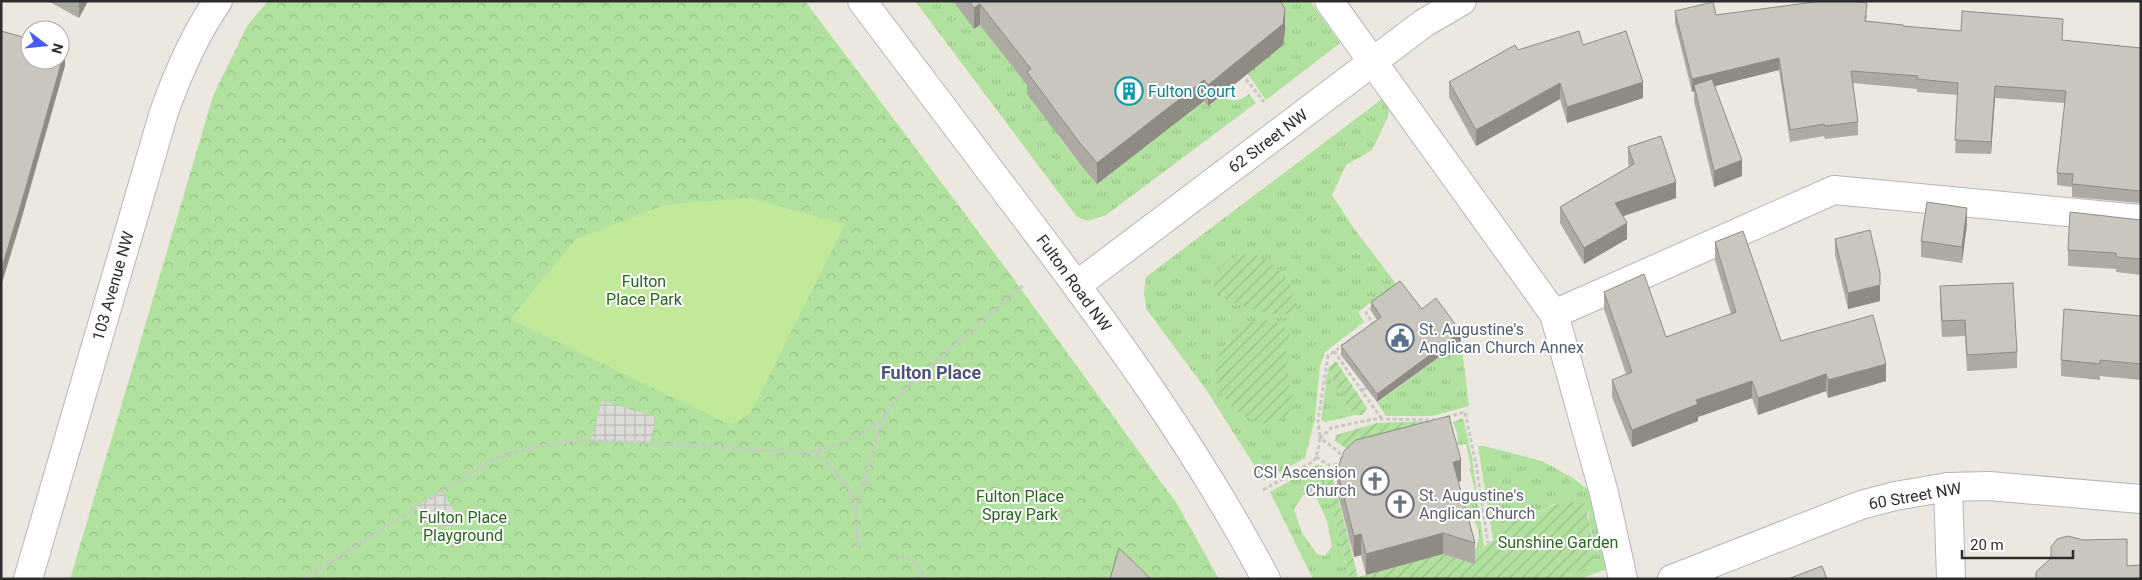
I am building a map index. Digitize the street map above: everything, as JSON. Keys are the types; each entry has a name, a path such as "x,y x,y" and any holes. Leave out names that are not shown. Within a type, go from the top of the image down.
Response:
{"street":[{"name":"103 Avenue NW","path":"28,579 164,112 193,42 218,1"},
{"name":"Fulton Road NW","path":"862,1 1077,285 1157,396 1238,526 1266,579"},
{"path":"1329,1 1554,314 1604,493 1624,579"},
{"name":"62 Street NW","path":"1077,285 1373,61 1424,24 1462,1"},
{"path":"1554,314 1834,190 2141,219"},
{"path":"1948,487 1951,579"},
{"name":"60 Street NW","path":"1672,579 1861,505 1894,496 1948,487 2017,487 2141,499"}],"path":[{"path":"1246,78 1266,105"},
{"path":"304,579 492,460 518,450 598,439 803,453 815,452 868,431 884,417 902,392 1024,285"},
{"path":"1263,490 1314,461 1320,438 1318,420 1328,356 1373,323 1366,313 1380,303"},
{"path":"1334,351 1364,389 1382,419"},
{"path":"1320,438 1331,428 1382,419 1438,420 1465,412 1476,464 1488,543"},
{"path":"856,511 884,417"},
{"path":"1320,438 1339,452 1342,464"},
{"path":"815,452 846,483 856,511 858,546"},
{"path":"1316,456 1329,465 1342,464 1349,467"},
{"path":"1342,464 1347,459"},
{"path":"1464,508 1466,514 1483,510"},
{"path":"900,555 915,564 927,579"}],"green space":[{"name":"Fulton Place Park","path":"268,1 805,1 1013,278 1177,504 1219,579 70,579 213,96 247,26"},
{"path":"915,1 953,1 975,29 983,23 1066,128 1057,135 1080,165 1085,165 1092,178 1103,180 1112,173 1113,160 1201,97 1208,106 1222,95 1236,100 1242,99 1249,94 1256,103 1106,215 1088,221 1077,217"},
{"path":"1254,1 1310,1 1340,43 1266,100 1247,73"},
{"path":"1390,93 1388,117 1372,150 1346,165 1332,195 1353,227 1396,284 1358,312 1364,322 1325,352 1320,366 1315,418 1305,458 1264,481 1207,391 1147,310 1144,294 1146,277"},
{"path":"749,198 845,224 750,414 730,425 510,319 576,239 665,205"},
{"path":"1246,254 1265,259 1288,280 1295,294 1296,301 1296,308 1292,312 1275,314 1264,312 1232,302 1218,294 1215,290 1214,280 1222,265 1233,258"},
{"path":"1256,320 1275,322 1283,326 1290,334 1286,346 1286,362 1293,405 1285,418 1270,423 1255,421 1241,414 1228,402 1219,389 1216,376 1221,350 1230,338"},
{"path":"1461,341 1469,406 1433,416 1386,416 1377,403"},
{"path":"1336,361 1367,408 1362,415 1355,415 1345,406 1348,397 1337,390 1328,368"},
{"path":"1328,368 1337,390 1348,397 1345,406 1355,415 1326,422 1321,420"},
{"path":"1463,418 1472,457 1484,546 1473,554 1479,539 1477,526 1471,516 1463,517 1461,510 1471,502 1474,487 1469,469 1471,468 1466,444 1458,445 1457,433 1453,422"},
{"path":"1430,421 1350,451 1335,441 1336,435 1377,423"},
{"path":"1478,446 1542,461 1573,478 1596,496 1615,566 1580,579 1559,579 1590,567 1595,546 1589,522 1589,512 1554,504 1535,514 1502,518 1502,534 1493,540"},
{"name":"Sunshine Garden","path":"1317,464 1332,474 1358,577 1443,554 1467,561 1473,554 1502,534 1502,518 1535,514 1554,505 1572,502 1585,503 1586,506 1594,546 1592,562 1590,567 1559,579 1350,579 1324,477 1311,469"},
{"path":"1311,469 1324,477 1350,579 1313,579 1270,492","holes":["1303,495 1315,495 1327,521 1332,546 1325,556 1317,554 1302,533 1294,509"]}],"shaded area":[{"path":"602,401 657,417 650,442 591,440"},
{"path":"442,491 460,521 448,528 424,522 415,507"}],"building":[{"name":"Fulton Court","path":"969,1 1280,1 1285,9 1283,24 1208,85 1204,80 1097,163 1027,72 1031,69 980,4 974,8"},
{"path":"1822,1 1867,3 1865,21 1961,31 1962,11 2063,19 2062,40 2141,48 2140,191 2072,184 2073,174 2057,173 2066,91 1995,86 1991,142 1955,140 1958,83 1917,79 1918,76 1851,71 1858,122 1825,126 1824,124 1790,130 1779,58 1692,79 1675,11 1713,2 1716,15"},
{"path":"1,31 20,36 20,70 59,70 1,270"},
{"path":"1579,31 1583,45 1626,31 1643,82 1567,107 1560,83 1476,130 1449,82 1515,45 1518,50"},
{"path":"1712,79 1742,160 1714,171 1694,85"},
{"path":"1661,136 1676,182 1615,203 1627,223 1584,248 1560,207 1634,164 1628,147"},
{"path":"1927,202 1967,208 1962,247 1921,241"},
{"path":"2070,212 2141,220 2141,259 2116,257 2116,253 2068,250"},
{"path":"1870,230 1880,273 1880,285 1848,293 1835,239"},
{"path":"1743,231 1781,341 1873,315 1886,364 1828,380 1826,374 1758,398 1752,381 1696,400 1698,404 1632,430 1612,380 1632,372 1604,292 1644,274 1666,337 1736,312 1715,242"},
{"name":"St. Augustine's Anglican Church Annex","path":"1400,281 1422,309 1436,298 1461,332 1377,394 1341,346 1381,317 1371,302"},
{"path":"2013,283 2017,352 1967,355 1965,320 1942,321 1940,286"},
{"path":"2064,309 2141,316 2141,364 2100,360 2100,364 2061,360"},
{"name":"St. Augustine's Anglican Church","path":"1449,416 1461,460 1453,462 1475,543 1443,533 1366,554 1361,534 1354,536 1337,470 1344,451 1356,440"},
{"path":"2068,536 2083,540 2127,539 2127,566 2141,565 2141,579 2036,579 2036,572 2051,558 2051,547 2057,539"},
{"path":"1119,548 1151,579 1110,579"},
{"path":"1822,566 1827,579 1788,579"}],"place":[{"name":"Fulton Court","path":"1129,91"},
{"name":"St. Augustine's Anglican Church Annex","path":"1400,338"},
{"name":"CSI Ascension Church","path":"1375,481"},
{"name":"St. Augustine's Anglican Church","path":"1400,504"}],"district":[{"name":"Fulton Place","path":"931,372"}],"park label":[{"name":"Fulton Place Spray Park","path":"1020,505"},
{"name":"Fulton Place Playground","path":"463,526"}]}
